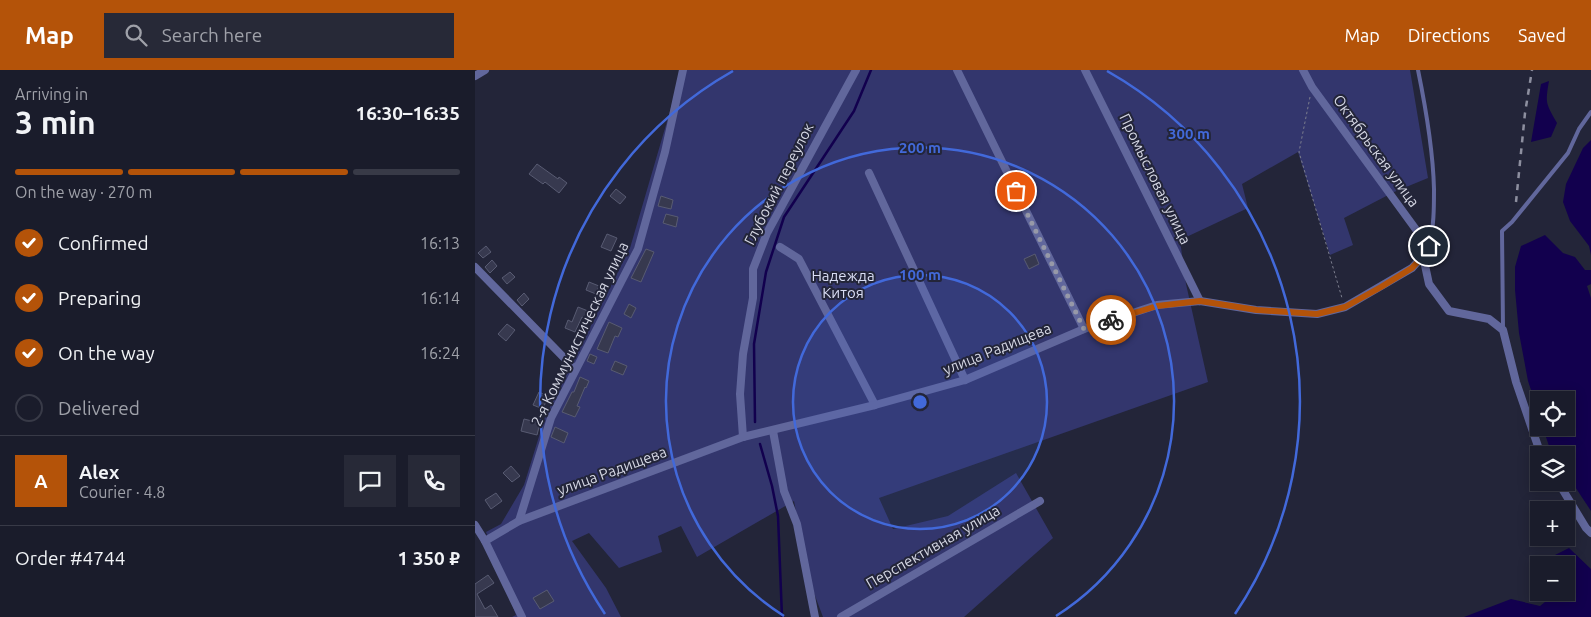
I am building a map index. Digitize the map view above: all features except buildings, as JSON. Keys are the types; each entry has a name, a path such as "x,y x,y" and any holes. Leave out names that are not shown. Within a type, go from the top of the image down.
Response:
{"street":[{"path":"475,76 485,70"},
{"name":"2-я Коммунистическая улица","path":"519,521 551,418 638,249 665,152 683,70"},
{"name":"Глубокий переулок","path":"743,437 740,394 743,354 753,298 753,269 767,233 856,70"},
{"path":"957,70 1084,329"},
{"name":"Промысловая улица","path":"1085,70 1200,301"},
{"name":"Октябрьская улица","path":"1303,70 1312,87 1429,246"},
{"path":"869,173 965,380"},
{"name":"улица Радищева","path":"485,542 519,521 743,437 875,405 965,380 1084,329 1157,306 1200,301 1257,310 1317,314 1345,307 1412,268 1429,246"},
{"path":"780,247 799,259 875,405"},
{"path":"1423,256 1429,284 1449,311 1489,319 1503,330 1516,382 1538,446"},
{"path":"475,267 575,369"},
{"path":"773,431 784,491 797,524 815,617"},
{"path":"1563,491 1591,533"},
{"name":"Перспективная улица","path":"841,617 1040,501"},
{"path":"475,525 522,617"}],"lane":[{"path":"1418,70 1428,120 1433,166 1433,223 1429,246"},
{"path":"1503,330 1502,231 1512,222 1568,153 1579,130 1591,112"}],"path":[{"path":"1312,87 1299,152 1345,307"}],"green space":[{"name":"Надежда Китоя","path":"682,70 1410,70 1428,178 1394,192 1344,218 1353,245 1330,255 1298,152 1242,184 1248,208 1180,240 1186,284 1208,382 879,498 893,529 948,516 1016,473 1053,538 964,617 823,617 809,580 794,501 697,557 681,526 658,536 662,552 619,568 589,533 572,541 606,588 621,617 512,617 516,615 486,532 501,524 524,485 545,417 630,248"}],"shaded area":[{"path":"1549,81 1547,103 1557,123 1551,137 1531,142 1541,84"},
{"path":"1591,140 1591,255 1589,246 1570,221 1563,202 1566,184 1583,148"},
{"path":"1545,235 1563,253 1575,257 1585,270 1591,270 1591,284 1587,286 1591,298 1591,511 1575,487 1575,446 1549,446 1546,436 1575,436 1575,391 1531,391 1528,381 1519,333 1515,290 1515,267 1521,246"},
{"path":"1569,548 1591,569 1591,617 1464,617 1511,599 1540,606 1546,601 1575,601 1575,556 1553,556"}],"waterway":[{"path":"755,422 754,344 766,272 784,217 854,111 871,70"},
{"path":"760,444 778,516 782,617"}],"railway":[{"path":"1516,202 1525,113 1532,70"}],"way so far":[{"path":"1016,191 1084,329 1111,320"}],"route":[{"path":"1111,320 1157,306 1200,301 1257,310 1317,314 1345,307 1381,287 1412,268 1429,246"}]}
